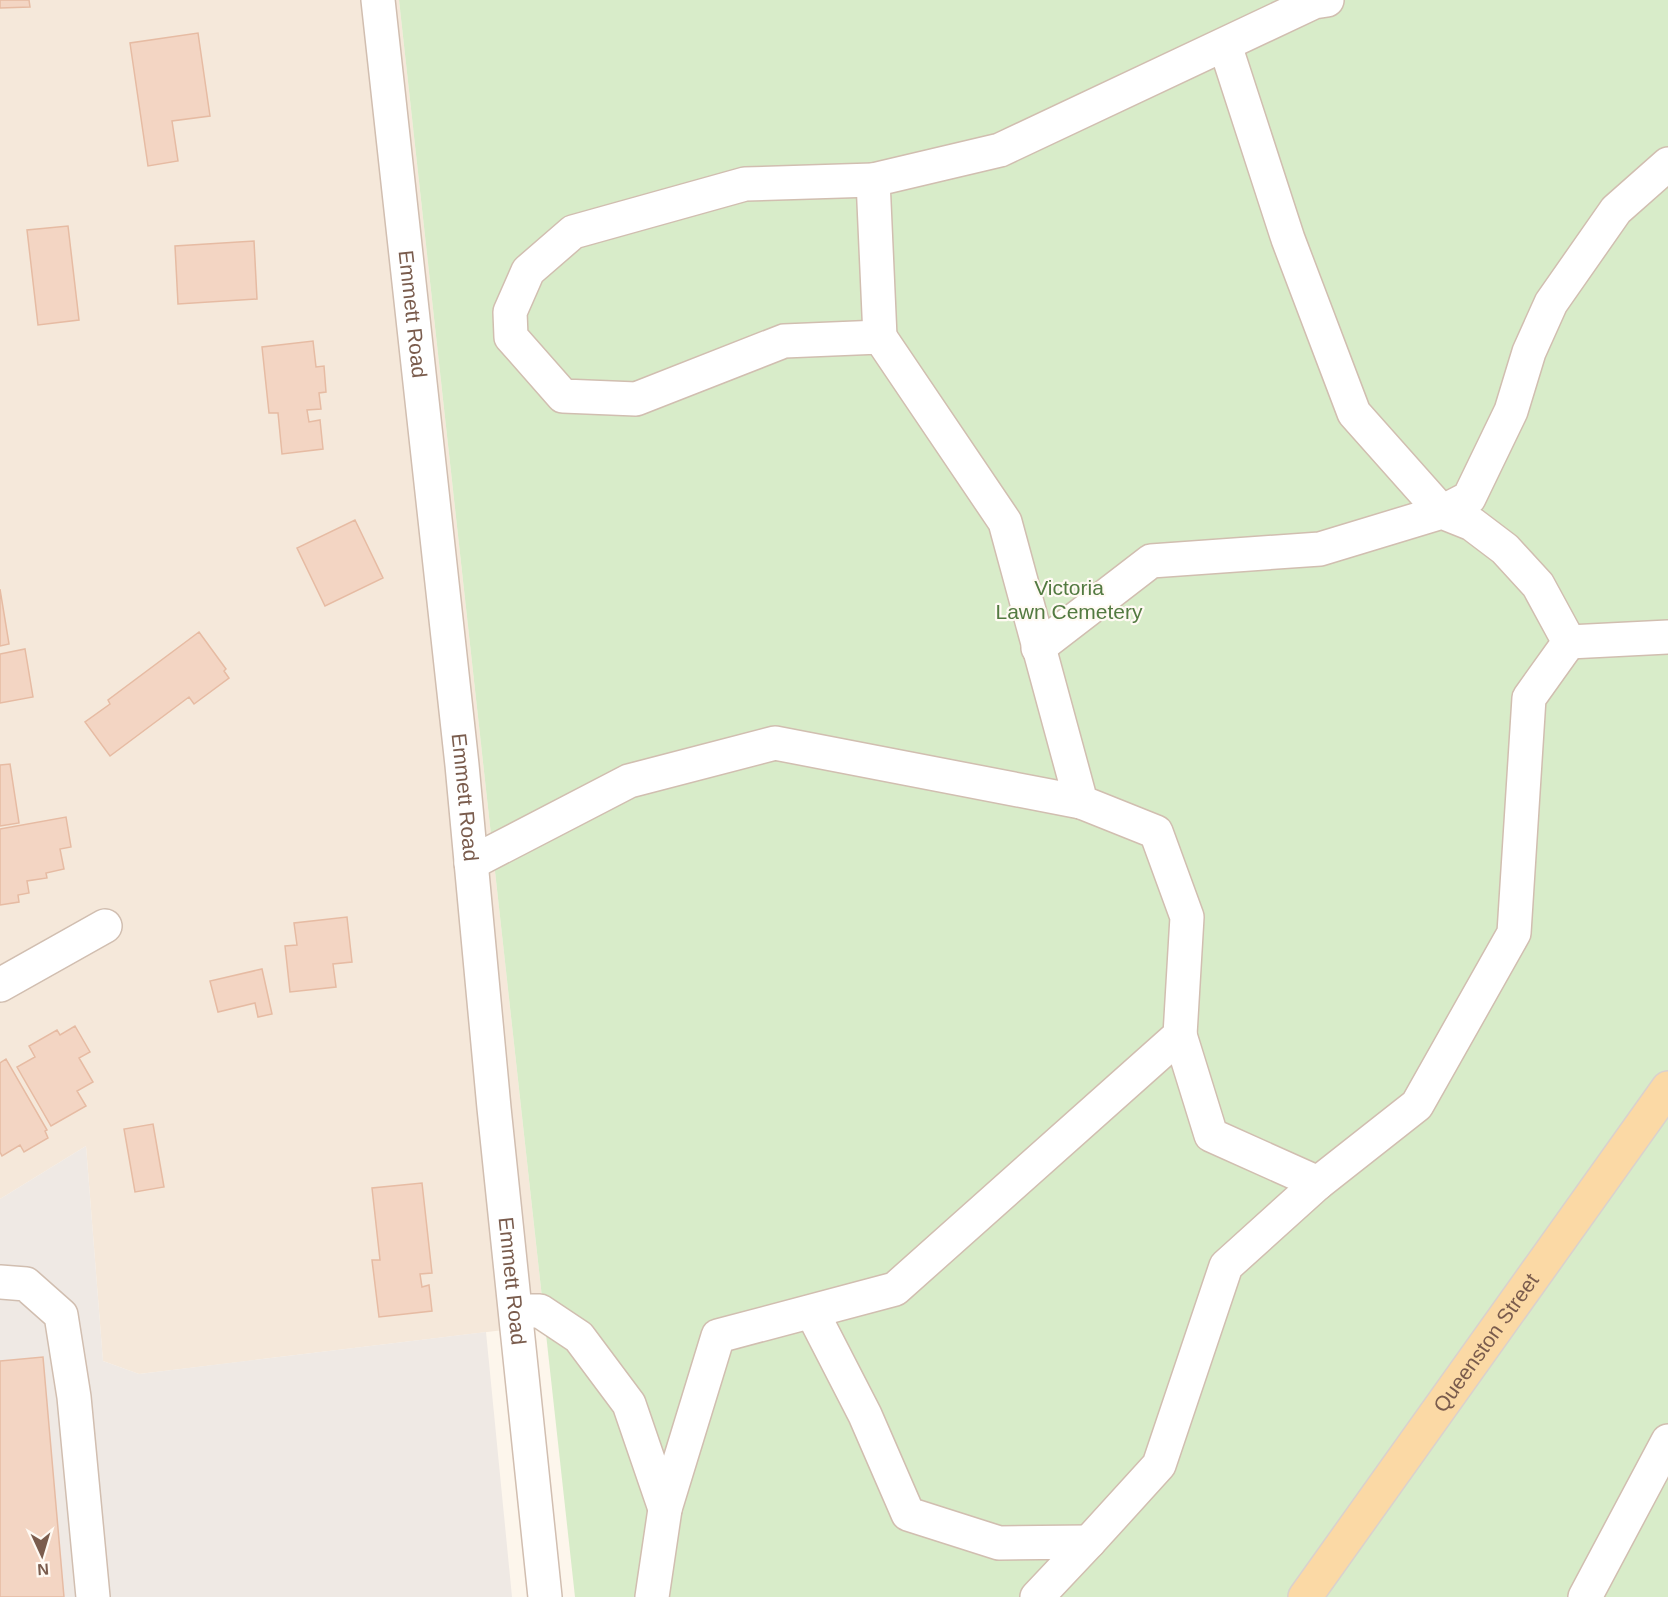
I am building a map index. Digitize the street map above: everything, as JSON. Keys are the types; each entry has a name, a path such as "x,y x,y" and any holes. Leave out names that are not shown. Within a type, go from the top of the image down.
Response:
{"main road":[{"name":"Queenston Street","path":"1305,1597 1668,1088"}],"street":[{"name":"Emmett Road","path":"378,0 471,863 545,1597"},
{"path":"880,337 784,341 636,399 562,396 511,337 510,312 528,271 573,232 745,184 873,180 1000,150 1314,2 1328,0"},
{"path":"1225,45 1288,239 1354,413 1442,512 1472,524 1505,549 1538,585 1569,642"},
{"path":"1038,648 1151,561 1320,549 1442,512 1469,498 1511,411 1529,352 1551,303 1617,210 1668,164"},
{"path":"873,180 880,337 1005,522 1081,802"},
{"path":"1569,642 1668,637"},
{"path":"1037,1597 1159,1465 1226,1266 1318,1184 1417,1105 1514,933 1529,698 1569,642"},
{"path":"471,863 629,781 775,743 1081,802 1156,832 1187,917 1180,1035 1211,1135 1318,1184"},
{"path":"0,985 105,926"},
{"path":"652,1597 665,1509 718,1336 895,1289 1180,1035"},
{"path":"0,1282 26,1284 61,1315 74,1397 93,1597"},
{"path":"516,1311 540,1311 579,1337 629,1404 665,1509"},
{"path":"812,1312 865,1415 908,1514 999,1543 1089,1542"},
{"path":"1585,1597 1668,1441"}],"shaded area":[{"path":"0,0 399,0 545,1325 139,1374 103,1361 86,1146 0,1199"},
{"path":"86,1146 103,1361 139,1374 486,1332 512,1597 0,1597 0,1199"}],"green space":[{"name":"Victoria Lawn Cemetery","path":"399,0 1668,0 1668,1597 575,1597"}],"building":[{"path":"0,0 29,0 30,7 0,8"},
{"path":"198,33 210,116 172,121 178,161 148,166 130,43"},
{"path":"68,226 79,320 38,325 27,230"},
{"path":"254,241 257,299 178,304 175,246"},
{"path":"313,341 316,367 324,366 326,392 319,393 321,409 307,410 309,422 320,420 323,449 282,454 278,413 269,413 262,347"},
{"path":"355,520 383,578 325,606 297,548"},
{"path":"0,589 9,644 0,646"},
{"path":"199,632 226,669 224,671 229,678 194,704 189,697 110,756 85,722 110,704 108,700"},
{"path":"25,649 33,697 0,703 0,654"},
{"path":"10,764 19,823 0,826 0,765"},
{"path":"66,817 71,847 60,849 64,869 46,873 47,878 27,881 29,893 18,895 19,902 0,905 0,829"},
{"path":"347,917 352,962 333,964 336,987 290,992 285,946 297,945 294,923"},
{"path":"262,969 272,1014 258,1017 255,1003 218,1012 210,981"},
{"path":"75,1026 90,1052 79,1058 93,1082 77,1091 86,1106 51,1126 17,1067 35,1057 29,1046 57,1030 60,1035"},
{"path":"6,1059 47,1130 45,1131 48,1138 24,1152 20,1145 2,1156 0,1152 0,1063"},
{"path":"153,1124 164,1187 135,1192 124,1129"},
{"path":"422,1183 432,1273 420,1274 422,1287 429,1285 432,1311 379,1317 372,1260 380,1260 372,1188"},
{"path":"43,1357 64,1597 0,1597 0,1361"}]}
